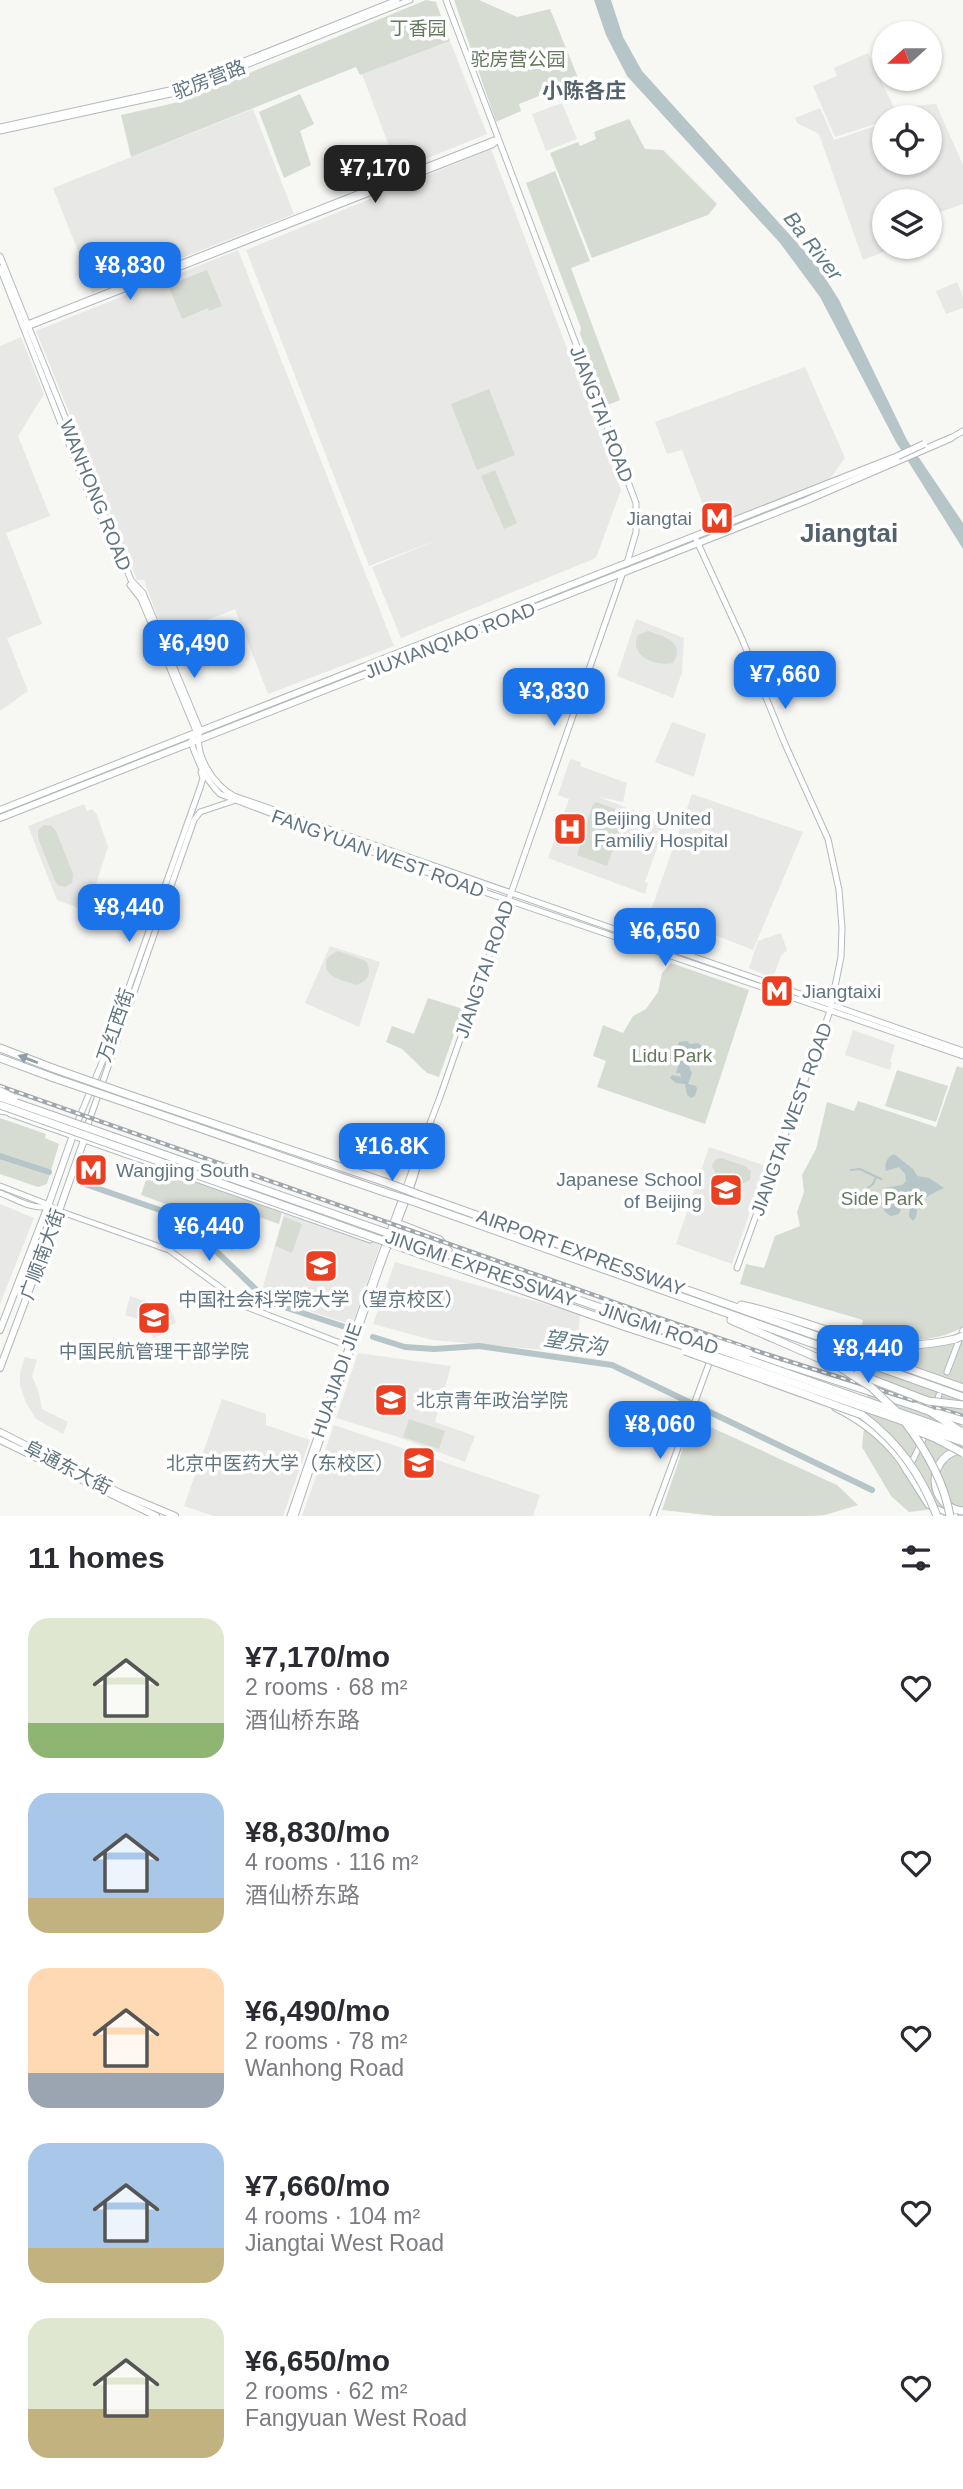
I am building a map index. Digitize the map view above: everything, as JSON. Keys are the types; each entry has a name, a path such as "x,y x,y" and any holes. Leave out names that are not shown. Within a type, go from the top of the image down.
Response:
{"highway":[{"name":"AIRPORT EXPRESSWAY","path":"0,1048 134,1101 384,1192 963,1397"},
{"name":"AIRPORT EXPRESSWAY","path":"0,1058 54,1078 388,1183 963,1388"},
{"name":"JINGMI EXPRESSWAY","path":"0,1094 25,1110 626,1327 862,1407 963,1447"},
{"name":"JINGMI EXPRESSWAY","path":"0,1109 25,1110 963,1434"},
{"path":"656,1289 841,1368 928,1401 963,1405"},
{"path":"562,1296 575,1297 963,1421"},
{"path":"713,1299 761,1309 861,1341 913,1345 959,1337"},
{"path":"626,1327 670,1346 862,1415 886,1434 909,1461 925,1487 937,1516"},
{"path":"765,1364 791,1366"},
{"path":"841,1368 871,1387 909,1428 934,1469 952,1516"},
{"path":"915,1406 940,1418 963,1434"},
{"path":"963,1447 949,1454 939,1464 935,1475 935,1491 945,1505 953,1510 963,1511"}],"main road":[{"name":"驼房营路","path":"0,129 174,89 397,0"},
{"name":"驼房营路","path":"0,129 175,93 410,0"},
{"name":"JIANGTAI ROAD","path":"391,1233 636,532 636,503 446,0"},
{"path":"26,326 498,140"},
{"name":"WANHONG ROAD","path":"0,256 89,495 128,583 141,599 198,730"},
{"name":"WANHONG ROAD","path":"0,268 26,326"},
{"path":"951,438 963,430"},
{"name":"JIUXIANQIAO ROAD","path":"0,818 623,572 951,438"},
{"name":"JIUXIANQIAO ROAD","path":"0,810 627,563 696,540"},
{"name":"JIANGTAI WEST ROAD","path":"696,540 828,839 839,890 842,928 841,957 830,1009 737,1268"},
{"path":"194,741 198,730"},
{"name":"FANGYUAN WEST ROAD","path":"194,741 201,769 209,783 220,794 233,801 418,869 509,896"},
{"name":"FANGYUAN WEST ROAD","path":"194,741 213,781 221,790 234,796 509,896 963,1054"},
{"name":"万红西街","path":"78,1121 103,1060 200,788 201,769"},
{"name":"万红西街","path":"88,1124 194,820 200,812 233,801"},
{"name":"JINGMI ROAD","path":"0,1094 596,1307 963,1434"},
{"name":"JINGMI ROAD","path":"0,1109 730,1362 963,1447"},
{"name":"广顺南大街","path":"0,1330 78,1121"},
{"name":"广顺南大街","path":"0,1368 85,1140 88,1124"},
{"path":"68,1149 73,1148 79,1153"},
{"name":"JIANGTAI ROAD","path":"391,1233 421,1155 420,1149"},
{"path":"56,1181 58,1187 68,1187"},
{"path":"0,1186 59,1211 169,1250 247,1307 348,1346"},
{"path":"0,1193 42,1208 48,1206"},
{"path":"397,1222 440,1239 453,1254"},
{"path":"39,1230 47,1229 50,1233"},
{"path":"387,1245 391,1233"},
{"name":"HUAJIADI JIE","path":"293,1516 348,1346 387,1245"},
{"name":"HUAJIADI JIE","path":"293,1516 387,1245"},
{"path":"947,1372 963,1330"},
{"path":"653,1516 711,1356"},
{"path":"730,1362 849,1416 895,1453 928,1505 952,1516"},
{"path":"932,1415 939,1395"},
{"name":"阜通东大街","path":"0,1432 120,1493 175,1516"},
{"path":"907,1472 925,1435"},
{"name":"阜通东大街","path":"0,1440 156,1516"}],"shaded area":[{"path":"594,0 611,0 623,37 642,71 817,265 839,300 907,440 963,523 963,549 896,442 820,297 780,243 627,76 606,35"},
{"path":"450,41 487,134 398,170 362,74"},
{"path":"868,53 872,61 872,91 886,91 893,105 872,105 872,125 835,137 813,86 837,76 834,68"},
{"path":"562,103 577,139 546,151 532,114"},
{"path":"820,108 834,140 872,127 872,175 942,175 942,118 963,165 963,204 942,211 942,189 872,189 872,256 863,260 819,134 797,123 795,118"},
{"path":"253,109 294,214 92,293 53,188"},
{"path":"491,149 621,490 596,558 401,638 372,567 440,539 369,566 246,250"},
{"path":"238,250 394,646 268,694 235,609 165,637 144,580 137,580 36,331"},
{"path":"957,282 963,297 963,308 946,314 936,291"},
{"path":"21,337 44,394 18,436 50,516 6,533 42,624 7,638 28,691 0,711 0,346"},
{"path":"805,367 845,458 829,480 724,521 707,515 682,450 667,454 655,422"},
{"path":"636,619 684,638 682,672 673,698 617,676"},
{"path":"672,722 706,734 694,777 655,762"},
{"path":"570,759 581,762 580,766 627,783 623,802 599,797 666,823 645,882 648,883 645,894 548,858 569,799 558,795"},
{"path":"692,794 803,832 753,950 694,927 686,949 643,933"},
{"path":"84,804 87,811 92,809 97,815 108,847 87,911 57,900 28,826"},
{"path":"781,933 787,950 781,956 773,978 749,968 758,941"},
{"path":"330,946 380,962 359,1027 305,1003"},
{"path":"853,1030 895,1045 890,1070 845,1055"},
{"path":"687,1041 703,1047 702,1064 689,1066 692,1073 688,1084 696,1086 697,1089 695,1096 691,1098 687,1095 685,1084 676,1083 670,1078 672,1075 681,1077 680,1073 676,1073 680,1061 676,1058 669,1059 676,1052 679,1042"},
{"name":"Japanese School of Beijing","path":"709,1147 766,1166 732,1264 676,1244"},
{"path":"894,1154 913,1169 917,1176 929,1178 944,1188 921,1202 913,1221 909,1217 910,1205 903,1205 899,1214 891,1216 885,1212 880,1201 884,1188 902,1185 906,1181 905,1174 899,1167 886,1171 887,1161"},
{"path":"0,1204 34,1218 0,1304"},
{"name":"中国社会科学院大学（望京校区）","path":"285,1210 381,1243 352,1325 273,1299 262,1290"},
{"path":"395,1262 580,1314 577,1353 432,1340 373,1324"},
{"name":"中国民航管理干部学院","path":"130,1296 156,1305 159,1309 169,1305 176,1323 161,1329 161,1335 153,1338 145,1321 125,1315"},
{"name":"北京青年政治学院","path":"358,1353 451,1366 435,1422 475,1436 465,1462 336,1418"},
{"path":"25,1357 37,1360 32,1376 42,1409 68,1422 63,1434 36,1419 26,1403 20,1385 20,1373"},
{"path":"222,1399 266,1414 266,1425 310,1440 283,1516 213,1516 184,1506"},
{"path":"334,1425 540,1495 533,1516 302,1516"}],"green space":[{"name":"丁香园","path":"426,0 436,2 450,41 360,75 356,67 131,157 121,115 179,102"},
{"name":"驼房营公园","path":"454,0 479,0 517,17 550,9 579,80 519,104 521,111 496,122"},
{"path":"300,94 314,124 300,131 311,165 284,178 259,112"},
{"path":"629,119 645,149 663,150 717,204 708,215 592,258 550,153 578,142 580,146 596,139 594,132"},
{"path":"555,171 590,261 571,268 620,400 608,405 526,183"},
{"path":"207,270 222,306 209,311 208,308 182,319 168,285"},
{"path":"489,389 515,455 477,470 451,404"},
{"path":"495,470 517,523 504,529 481,476"},
{"path":"648,631 672,641 677,650 673,663 659,663 640,654 636,642 638,635"},
{"path":"596,802 626,813 607,866 577,855 592,806"},
{"path":"44,825 51,826 56,831 73,874 72,883 65,887 55,881 38,838 38,830"},
{"path":"338,951 366,961 369,973 364,981 357,985 329,973 326,963 330,956"},
{"name":"Lidu Park","path":"671,963 749,990 705,1124 597,1087 606,1061 593,1056 603,1025 623,1033 633,1016 646,1009 658,992 662,973"},
{"path":"428,998 463,1009 439,1077 427,1073 402,1049 386,1042 392,1026 414,1034"},
{"name":"Side Park","path":"957,1066 963,1068 963,1327 951,1333 925,1339 859,1337 863,1320 740,1284 746,1264 764,1268 775,1236 800,1226 797,1212 804,1192 802,1175 816,1149 827,1102 854,1111 858,1101 936,1127"},
{"path":"897,1070 948,1086 936,1122 885,1106"},
{"path":"0,1118 46,1134 45,1138 59,1144 47,1184 38,1187 0,1174"},
{"path":"721,1158 745,1166 751,1171 750,1180 740,1185 717,1177 712,1166 715,1160"},
{"path":"152,1161 283,1209 279,1224 253,1215 246,1219 232,1251 201,1222 179,1209 141,1195"},
{"path":"284,1217 302,1224 292,1253 275,1246"},
{"path":"963,1339 963,1516 943,1516 941,1508 909,1512 891,1496 862,1447 872,1347 953,1343"},
{"path":"409,1419 445,1431 439,1449 403,1437"},
{"path":"693,1419 837,1485 858,1505 812,1516 716,1516 662,1510"}],"waterway":[{"name":"望京沟","path":"0,1156 49,1172"},
{"path":"851,1170 860,1169 881,1179"},
{"path":"855,1198 873,1184 876,1177"},
{"name":"望京沟","path":"79,1182 160,1210 190,1226 269,1302 348,1328"},
{"name":"望京沟","path":"373,1337 405,1347 434,1349 479,1346 612,1365 872,1490"}],"railway":[{"path":"0,1086 645,1313 963,1416"}],"place":[{"name":"Jiangtai","path":"717,518"},
{"name":"Beijing United Familiy Hospital","path":"570,829"},
{"name":"Jiangtaixi","path":"777,991"},
{"name":"Wangjing South","path":"91,1170"},
{"name":"Japanese School of Beijing","path":"726,1190"},
{"name":"中国社会科学院大学（望京校区）","path":"321,1266"},
{"name":"中国民航管理干部学院","path":"154,1318"},
{"name":"北京青年政治学院","path":"391,1400"},
{"name":"北京中医药大学（东校区）","path":"419,1463"}],"district":[{"name":"小陈各庄","path":"584,91"},
{"name":"Jiangtai","path":"849,533"}],"water label":[{"name":"Ba River","path":"813,246"}]}
